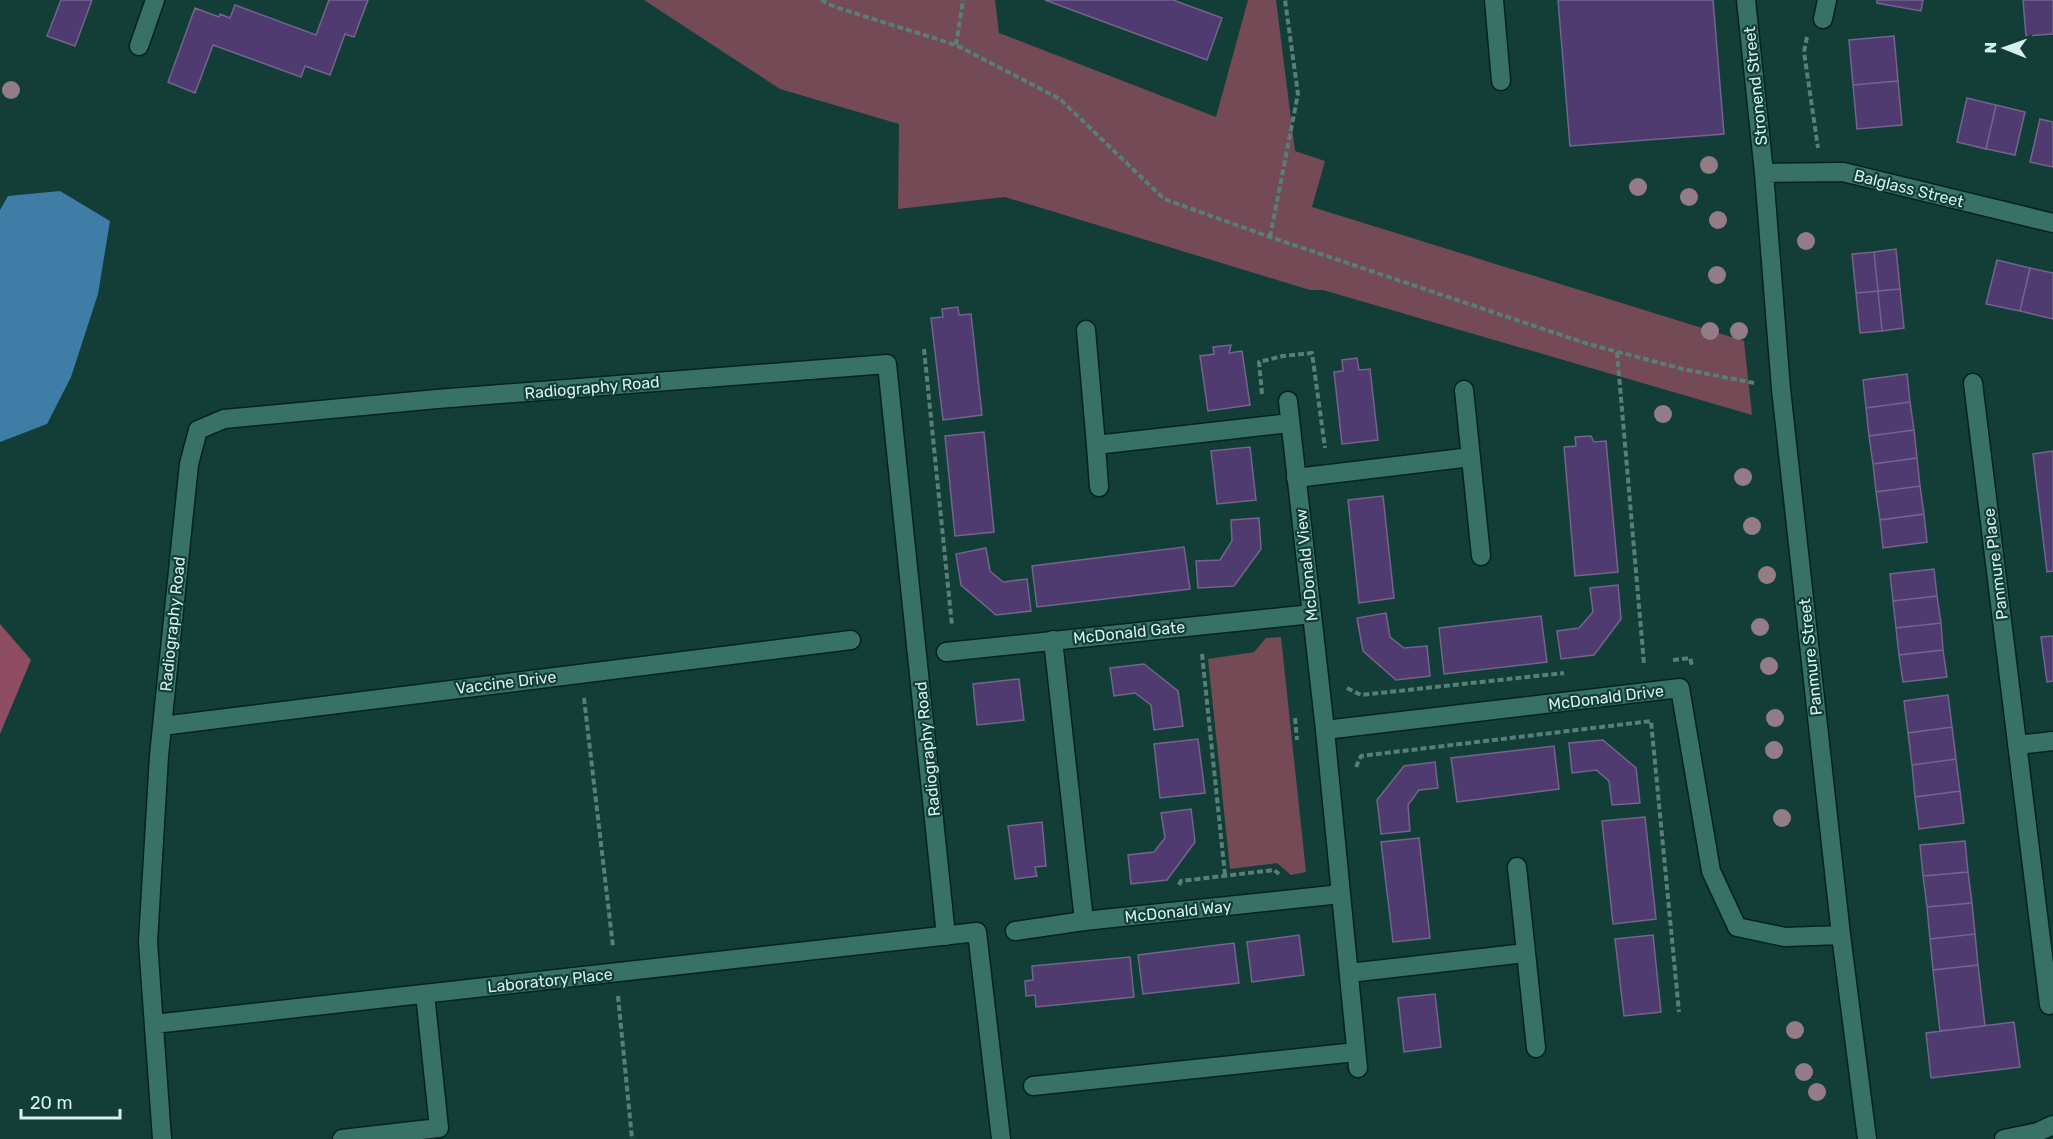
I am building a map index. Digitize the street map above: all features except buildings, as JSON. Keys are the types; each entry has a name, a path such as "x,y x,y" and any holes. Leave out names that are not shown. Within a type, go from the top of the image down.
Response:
{"street":[{"path":"139,46 155,0"},
{"path":"1494,0 1501,81"},
{"name":"Stronend Street","path":"1746,0 1764,173"},
{"path":"1823,19 1827,0"},
{"name":"Balglass Street","path":"1764,173 1843,172 2053,223"},
{"name":"Panmure Street","path":"1764,173 1781,389 1841,935 1867,1139"},
{"path":"1086,330 1099,487"},
{"name":"Radiography Road","path":"162,1139 148,942 162,726 189,464 198,430 224,419 449,398 887,364 946,936"},
{"name":"Panmure Place","path":"1973,383 2049,1005"},
{"path":"1464,390 1481,556"},
{"name":"McDonald View","path":"1288,401 1325,730"},
{"path":"1096,445 1290,423"},
{"path":"1296,478 1471,457"},
{"name":"McDonald Gate","path":"946,652 1312,614"},
{"name":"Vaccine Drive","path":"162,726 851,640"},
{"path":"1053,640 1084,921"},
{"name":"McDonald Drive","path":"1325,730 1680,688 1711,871 1737,927 1785,937 1841,935"},
{"path":"1033,1086 1357,1060 1325,730"},
{"path":"2017,745 2053,741"},
{"path":"1517,867 1536,1048"},
{"name":"McDonald Way","path":"1016,931 1084,921 1341,894"},
{"path":"946,936 977,932 1001,1139"},
{"name":"Laboratory Place","path":"154,1024 946,936"},
{"path":"1349,973 1526,953"},
{"path":"342,1139 439,1128 426,994"},
{"path":"2004,1139 2043,1132"}],"path":[{"path":"821,0 835,7 956,45 1060,99 1164,199 1588,344 1683,369 1781,389"},
{"path":"956,45 963,0"},
{"path":"1270,237 1298,94 1285,0"},
{"path":"1822,172 1804,52 1809,30 1823,19"},
{"path":"924,349 953,632"},
{"path":"1617,352 1644,664 1654,663"},
{"path":"1265,426 1259,362 1283,356 1312,354 1326,455"},
{"path":"1193,655 1212,653"},
{"path":"1202,654 1225,875"},
{"path":"1690,658 1692,668"},
{"path":"581,672 633,1139"},
{"path":"1346,687 1361,695 1573,672"},
{"path":"1294,714 1298,749"},
{"path":"1176,889 1181,881 1225,875 1274,870 1281,875"}],"shaded area":[{"path":"644,0 995,0 999,33 1216,117 1248,0 1276,0 1295,151 1325,161 1312,207 1744,341 1752,415 1323,290 1310,290 1005,197 898,209 899,124 780,89"},
{"path":"0,624 31,660 0,734"},
{"path":"1281,637 1306,872 1291,875 1277,863 1230,869 1208,659 1254,652 1266,638"}],"water":[{"path":"60,191 110,221 98,294 71,377 47,424 0,442 0,210 8,196"}]}
